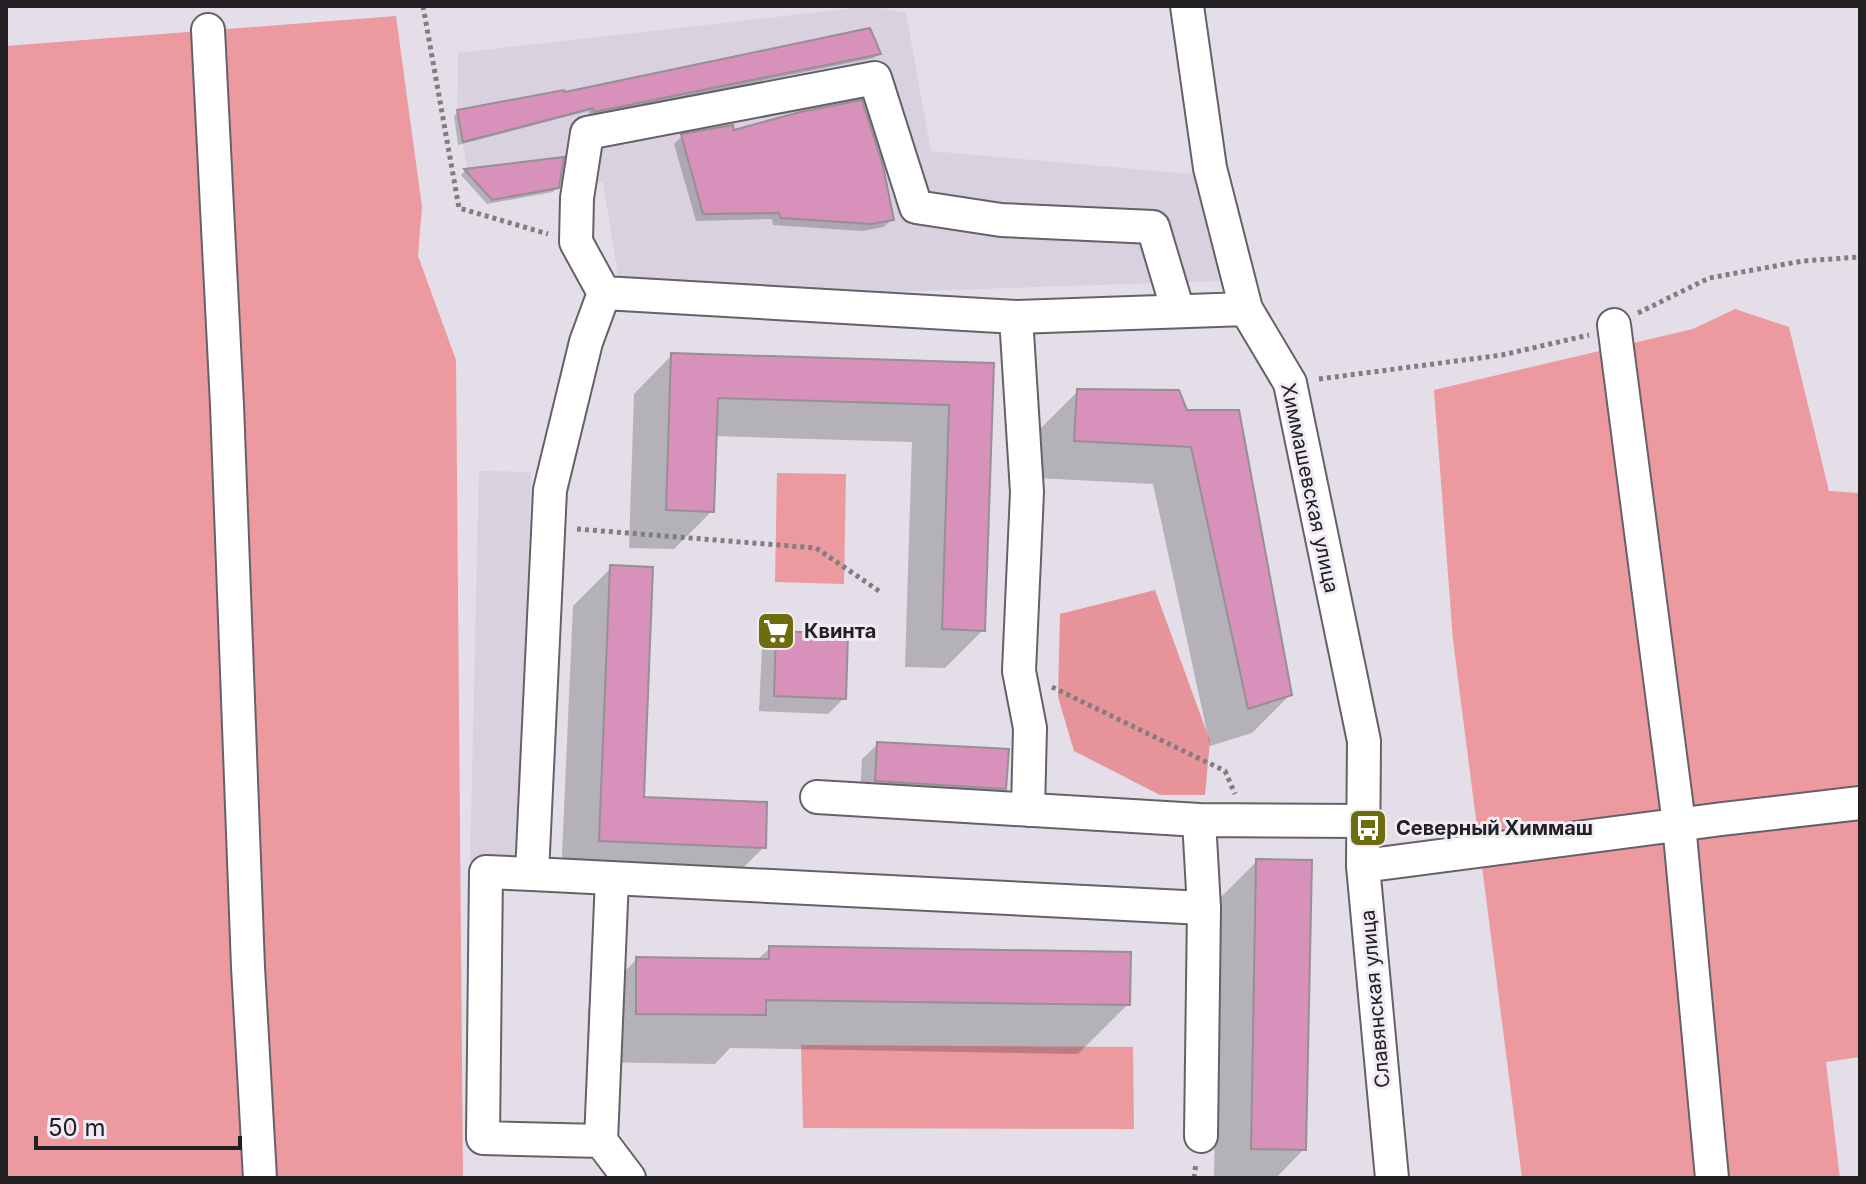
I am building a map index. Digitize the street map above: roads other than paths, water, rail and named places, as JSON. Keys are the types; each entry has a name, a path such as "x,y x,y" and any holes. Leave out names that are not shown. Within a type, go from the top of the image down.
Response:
{"street":[{"name":"Химмашевская улица","path":"1187,6 1210,168 1246,309 1290,383 1364,741 1364,821"},
{"path":"208,30 227,405 248,967 260,1178"},
{"path":"532,874 550,490 586,342 604,293 576,242 577,198 587,133 875,78 916,207 1001,220 1153,227 1178,311"},
{"path":"604,293 1016,317 1246,309"},
{"path":"1016,317 1027,492 1019,671 1030,728 1028,810"},
{"path":"1614,325 1679,824 1712,1178"},
{"path":"817,797 1199,820 1364,821"},
{"path":"1363,866 1860,803"},
{"path":"1199,820 1204,908 1201,1136"},
{"name":"Славянская улица","path":"1364,821 1363,866 1392,1178"},
{"path":"601,1141 483,1138 486,872 1204,908"},
{"path":"612,878 601,1141 629,1178"}],"place":[{"name":"Квинта","path":"776,631"},
{"name":"Северный Химмаш","path":"1368,828"}]}
